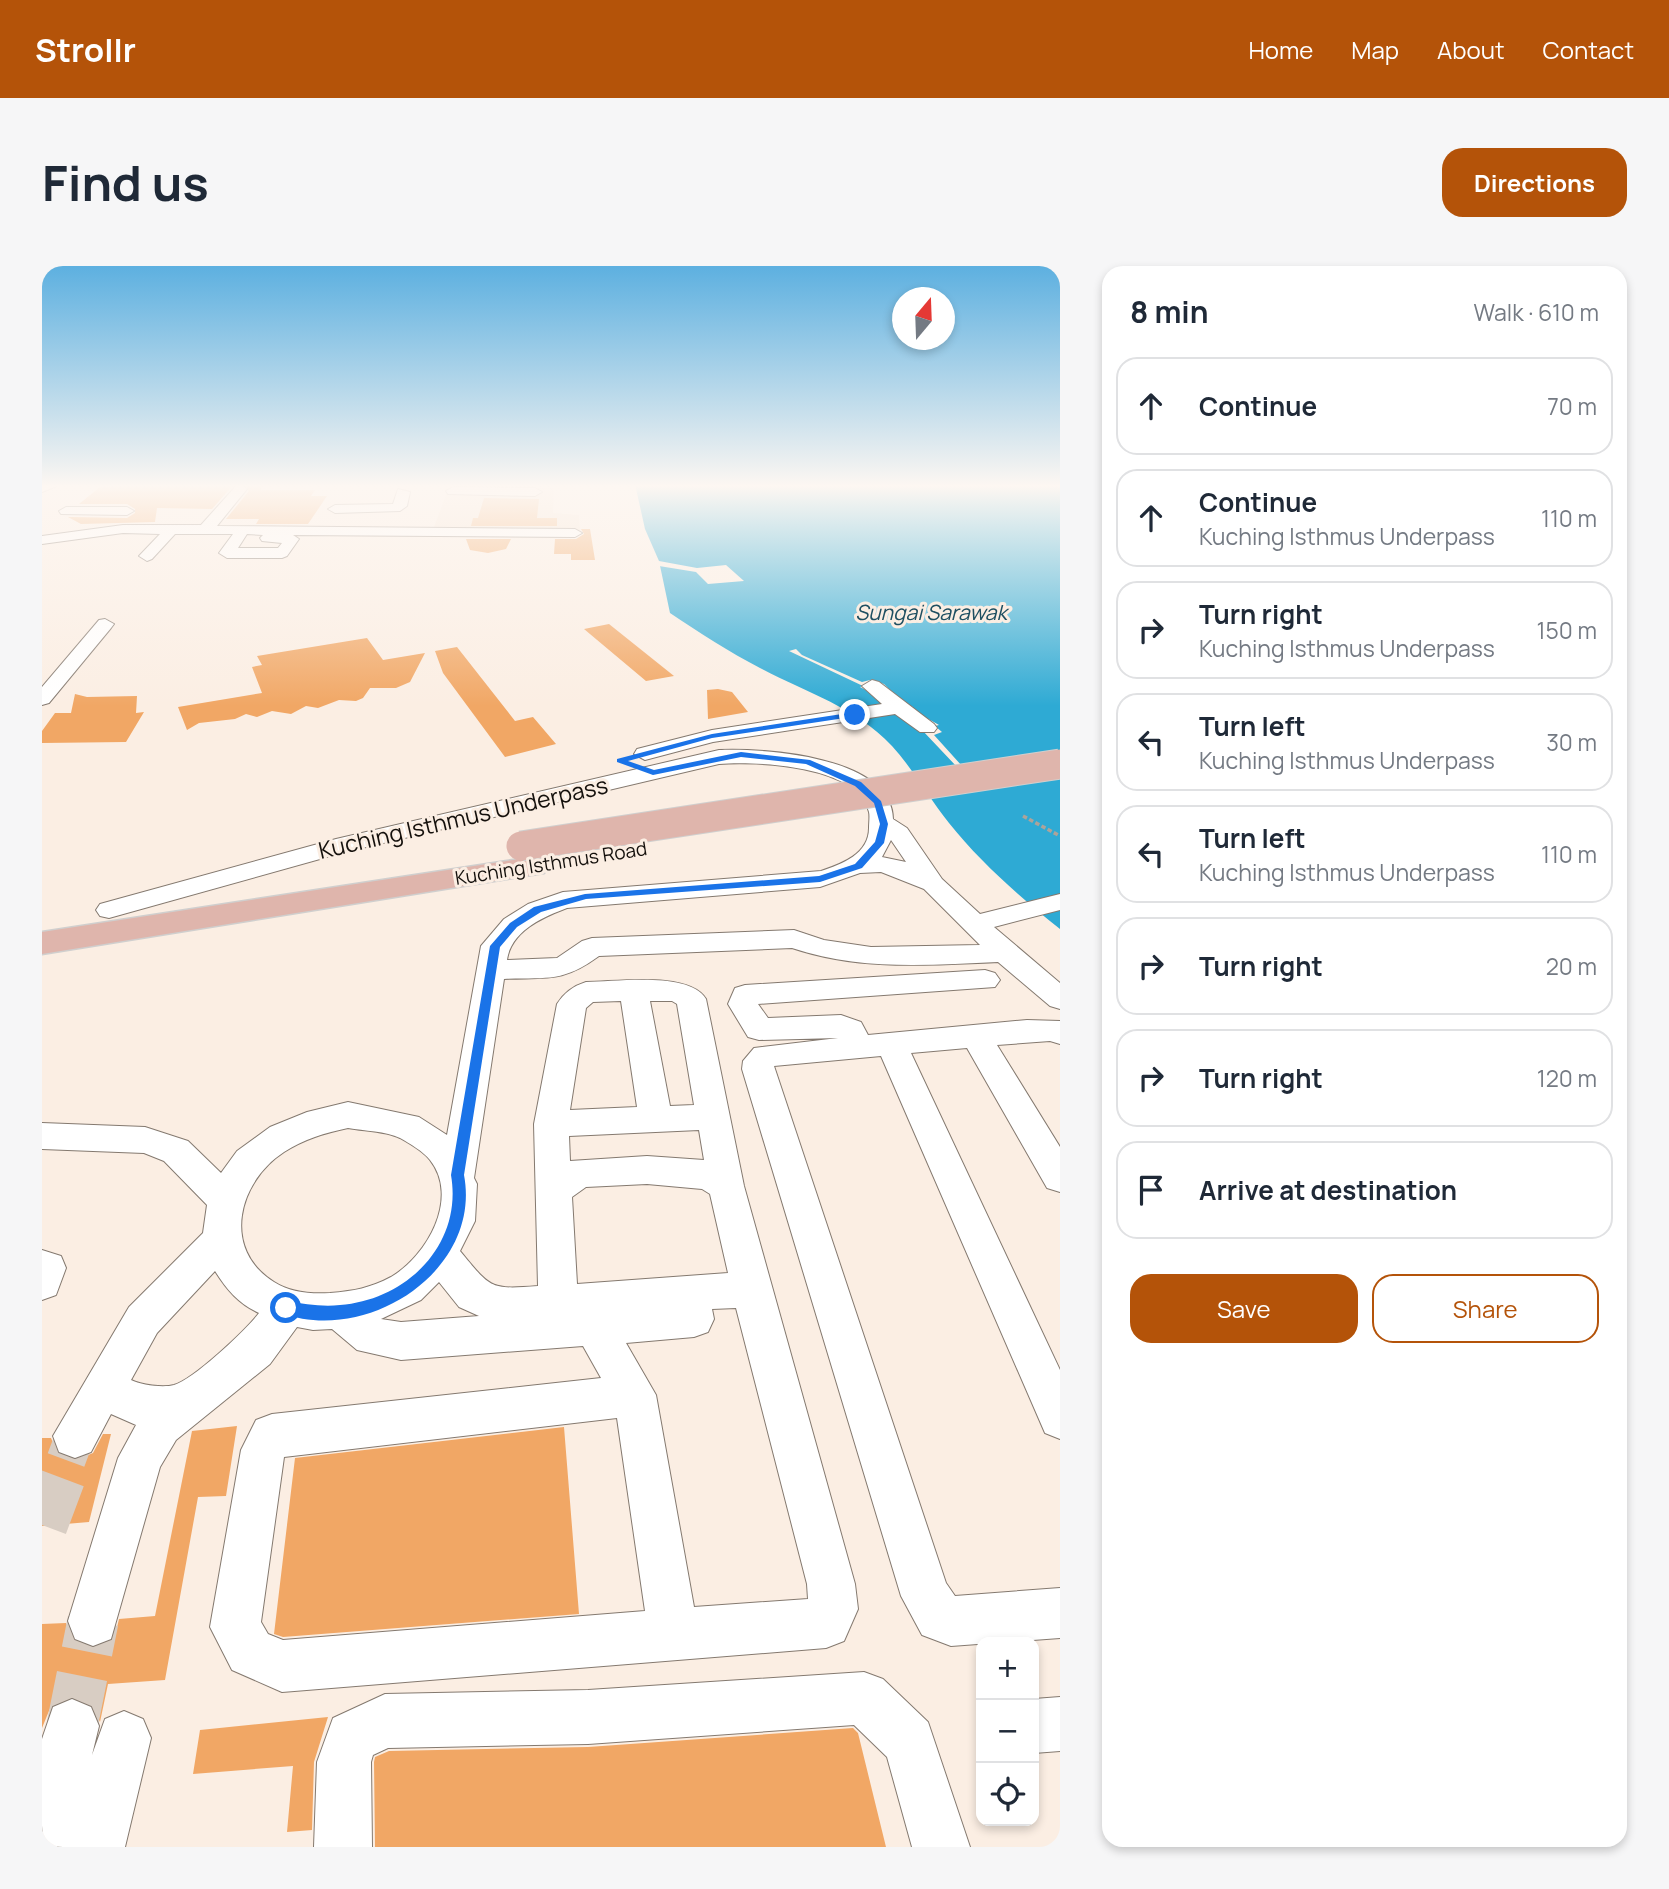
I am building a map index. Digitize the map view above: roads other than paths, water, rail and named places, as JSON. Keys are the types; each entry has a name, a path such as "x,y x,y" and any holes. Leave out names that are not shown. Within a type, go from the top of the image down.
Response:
{"main road":[{"name":"Kuching Isthmus Road","path":"42,943 1060,764"},
{"name":"Kuching Isthmus Road","path":"42,919 1060,783"}],"street":[{"path":"42,699 105,624"},
{"path":"872,686 927,727"},
{"path":"653,772 620,760 712,736 899,706"},
{"name":"Kuching Isthmus Underpass","path":"109,910 206,880 323,850 653,772 741,754 807,762 858,784 878,802 884,824 898,833 933,884"},
{"path":"859,866 879,843 884,824"},
{"path":"458,1175 446,1153 428,1135 404,1123 377,1116 348,1115 318,1121 289,1132 268,1144 242,1170 225,1200 221,1240 231,1269 254,1293 286,1308 342,1312 399,1293 423,1276 441,1256 453,1236 460,1215 458,1175 495,946 514,925 537,909 563,900 820,879 859,866 881,864 902,869 933,884 1005,953 1060,999"},
{"path":"973,923 1060,902"},
{"path":"491,970 564,967 592,947 794,939 815,947 863,956 1005,953"},
{"path":"985,981 745,995 743,1004 759,1029 841,1026 875,1045 1047,1363 1060,1418"},
{"path":"558,1302 551,1124 572,1004 586,992 678,991 691,999 726,1185 751,1289 831,1584 833,1609 826,1623 282,1666 250,1653 235,1627 263,1450 272,1436 635,1395"},
{"path":"634,992 656,1119"},
{"path":"1060,1033 1053,1030 976,1036 765,1056 759,1061 758,1069 926,1596 940,1617 951,1621 1060,1613"},
{"path":"976,1036 1060,1178"},
{"path":"551,1124 713,1117"},
{"path":"42,1136 145,1140 176,1151 225,1200"},
{"path":"554,1191 578,1173 647,1170 709,1175 726,1185"},
{"path":"75,1436 143,1320 221,1240"},
{"path":"441,1256 473,1295 501,1307 751,1289"},
{"path":"42,1267 47,1268 42,1283"},
{"path":"342,1312 371,1337 401,1341 694,1319 689,1294"},
{"path":"93,1621 139,1458 161,1425 181,1406 255,1350 286,1308"},
{"path":"594,1328 635,1395 674,1634"},
{"path":"104,1389 138,1405 181,1406"},
{"path":"343,1847 344,1762 352,1737 385,1721 588,1717 864,1698 909,1741 941,1847"},
{"path":"1039,1726 1060,1724"},
{"path":"44,1847 98,1732 96,1847"}],"water":[{"name":"Sungai Sarawak","path":"658,558 1060,558 1060,929 987,866 942,813 900,755 877,732 846,710 737,655 670,613"}],"tunnel":[{"path":"66,1460 75,1436"},
{"path":"42,1525 67,1458"},
{"path":"72,1726 93,1621"}]}
